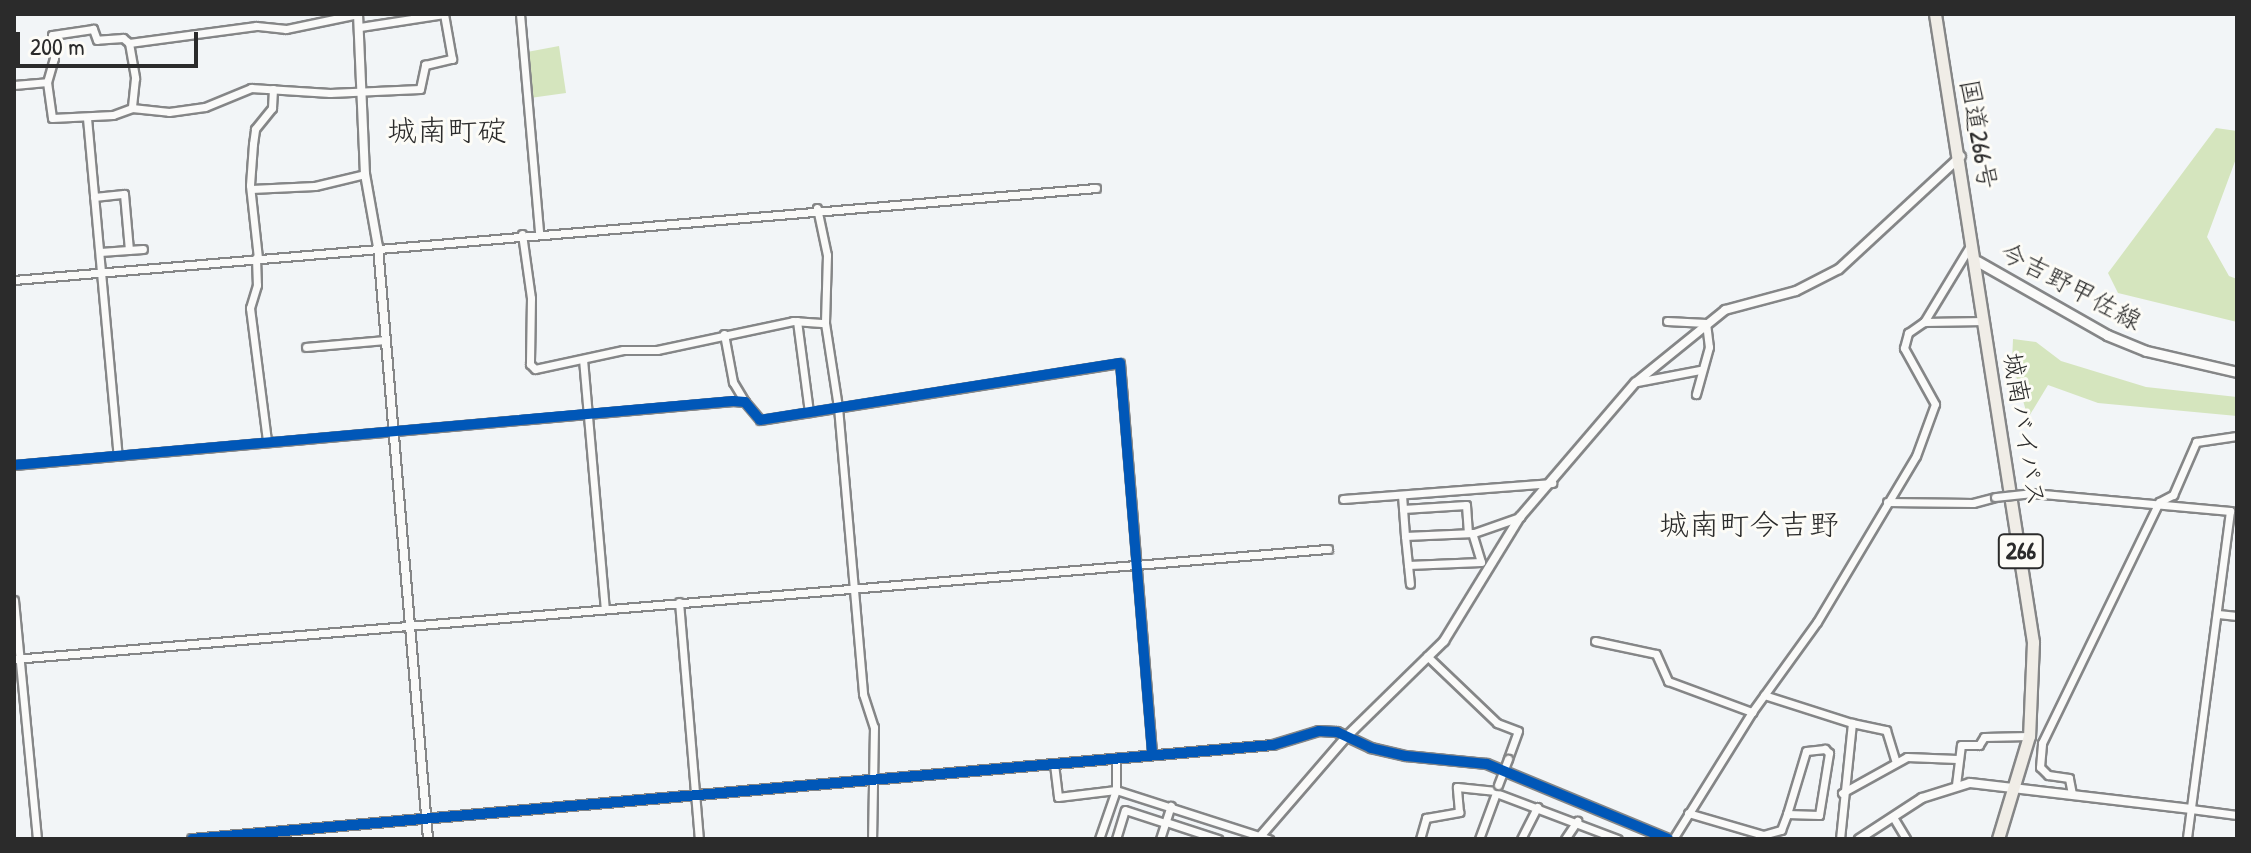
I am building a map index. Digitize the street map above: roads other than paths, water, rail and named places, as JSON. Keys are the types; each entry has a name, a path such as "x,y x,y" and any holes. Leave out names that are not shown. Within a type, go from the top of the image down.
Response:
{"highway":[{"name":"国道266号","path":"1935,14 1977,261"},
{"name":"城南バイパス","path":"1977,261 2032,622 2029,736 1998,839"}],"main road":[{"name":"今吉野甲佐線","path":"1977,261 2107,335 2146,351 2237,372"}],"street":[{"path":"129,43 258,25 286,29 358,14 365,92 365,174 378,247 428,839"},
{"path":"132,108 135,78 129,43 123,38 97,40 93,29 52,35 54,58 47,82 53,120 87,118 132,108 169,112 205,107 244,89 365,92 420,89 425,65 452,59 445,15 430,14 360,27"},
{"path":"520,14 539,233"},
{"path":"14,85 47,82"},
{"path":"272,442 267,440 250,308 257,285 251,189 255,129 272,108 273,89"},
{"path":"87,118 118,456"},
{"path":"1054,764 1058,797 1116,790 1263,838 1347,736 1464,615 1520,517 1635,383 1725,310 1796,291 1839,269 1961,156"},
{"path":"251,189 315,186 365,174"},
{"path":"14,280 817,208 1096,188"},
{"path":"94,197 124,194 129,250"},
{"path":"817,208 827,255 825,323 838,407 863,694 874,727 872,839"},
{"path":"192,839 1273,745 1319,731 1347,736 1383,751 1468,759 1506,770 1671,839 1752,712 1817,622 1916,456 1935,410 1904,348 1908,333 1924,322 1968,253 1973,233"},
{"path":"522,234 531,298 531,367 657,350 797,321 825,323"},
{"path":"100,252 143,249"},
{"path":"797,321 809,412"},
{"path":"1667,321 1706,323"},
{"path":"1924,322 1986,321"},
{"path":"1696,394 1700,370 1709,347 1706,323"},
{"path":"724,334 733,382 760,420 1120,363 1139,566 1152,755"},
{"path":"306,347 385,340"},
{"path":"583,359 605,608"},
{"path":"1635,383 1700,370"},
{"path":"14,465 745,402"},
{"path":"2072,794 2069,778 2044,771 2039,750 2159,502 2173,495 2196,442 2237,436"},
{"path":"1343,499 1552,483"},
{"path":"1887,502 1973,503 2032,493 2159,502 2230,511 2187,839"},
{"path":"1402,495 1410,584"},
{"path":"1403,509 1466,505 1470,533 1481,562 1408,565"},
{"path":"1405,536 1470,533 1520,517"},
{"path":"18,659 1328,549"},
{"path":"14,600 37,839"},
{"path":"679,602 699,839"},
{"path":"2218,614 2237,616"},
{"path":"1595,641 1656,654 1668,681 1752,712"},
{"path":"1427,656 1497,723 1518,731 1479,839"},
{"path":"1764,695 1852,723 1886,730 1896,762"},
{"path":"1840,839 1842,793 1852,723"},
{"path":"1956,785 1961,745 1979,745 1984,737 2029,736"},
{"path":"1688,813 1763,835 1781,830 1806,751 1825,749 1823,813 1787,814"},
{"path":"1099,839 1116,790 1116,759"},
{"path":"1842,793 1862,786 1896,762 1957,759"},
{"path":"1859,839 1893,817 1956,785 2015,786 2237,815"},
{"path":"1420,839 1426,818 1459,812 1457,787 1497,789 1618,839"},
{"path":"1160,839 1171,806"},
{"path":"1521,839 1537,807"},
{"path":"1116,839 1125,810 1218,839"},
{"path":"1893,817 1906,839"},
{"path":"1565,839 1577,821"}],"district":[{"name":"城南町碇","path":"447,130"},
{"name":"城南町今吉野","path":"1749,524"}]}
